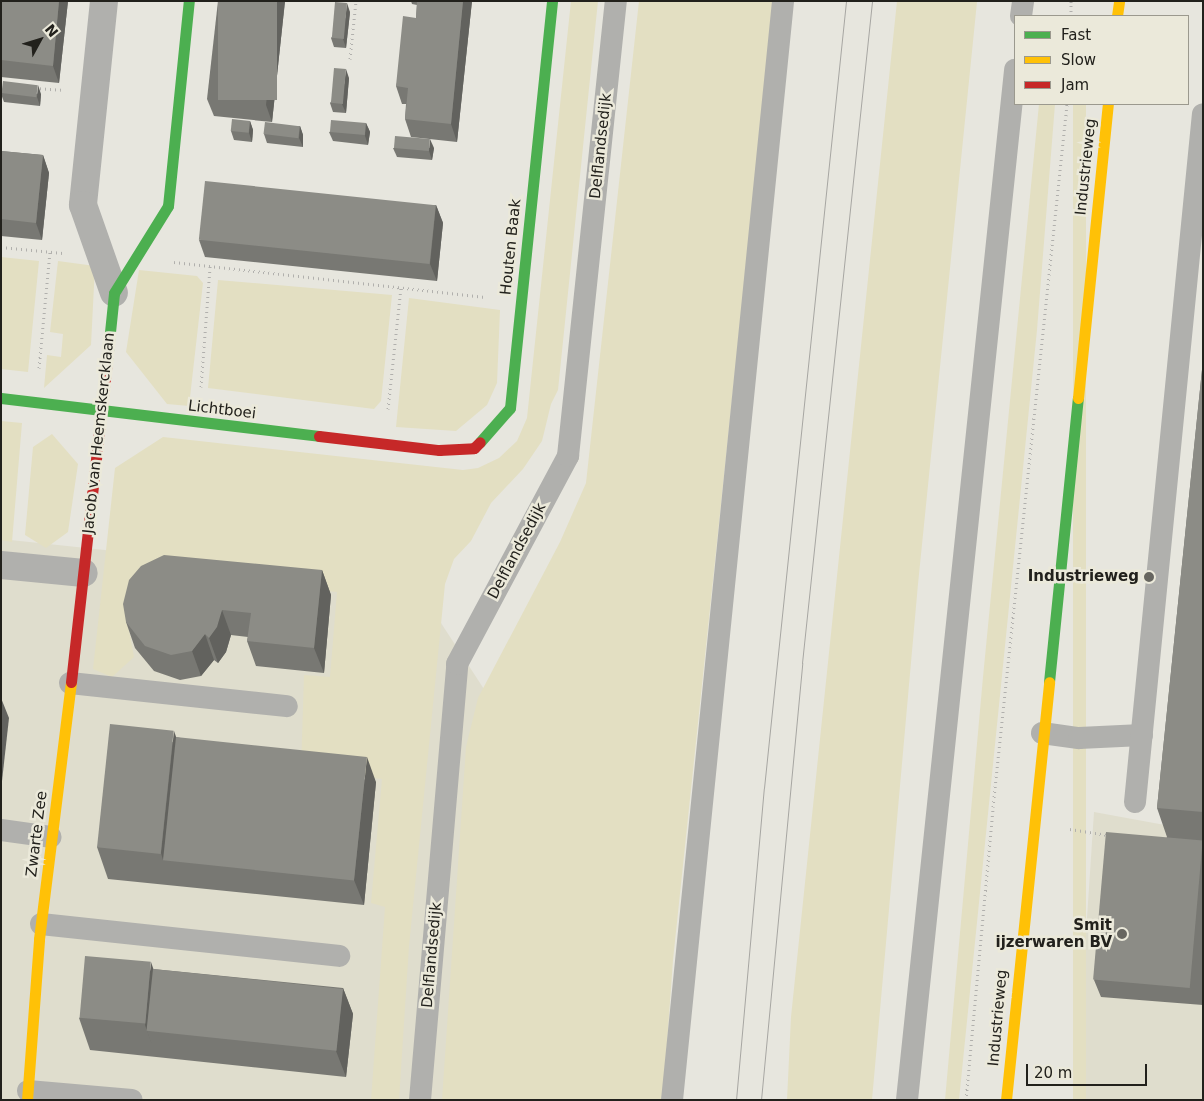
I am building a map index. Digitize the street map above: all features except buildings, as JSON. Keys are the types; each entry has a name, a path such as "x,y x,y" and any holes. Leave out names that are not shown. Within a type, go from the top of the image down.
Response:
{"street":[{"name":"Jacob van Heemskercklaan","path":"104,1 83,205 114,293"},
{"name":"Jacob van Heemskercklaan","path":"84,573 100,409 114,293 168,206 189,1"},
{"name":"Houten Baak","path":"439,450 474,448 510,408 552,1"},
{"path":"1117,15 1119,1"},
{"name":"Industrieweg","path":"1006,1100 1042,733 1108,105"},
{"name":"Lichtboei","path":"1,398 439,450"},
{"path":"1,565 84,573"},
{"name":"Zwarte Zee","path":"28,1095 41,924 84,573"}],"lane":[{"name":"Delflandsedijk","path":"420,1100 457,664 568,456 616,1"},
{"path":"672,1100 783,1"},
{"path":"1021,15 1022,1"},
{"path":"907,1100 1014,80"},
{"path":"1135,802 1203,114"},
{"path":"70,683 287,706"},
{"path":"1042,733 1080,738 1142,735"},
{"path":"1,830 51,837"},
{"path":"41,924 339,956"},
{"path":"28,1095 132,1100"}],"path":[{"path":"350,59 356,1"},
{"path":"1070,1 1071,15"},
{"path":"29,87 94,93"},
{"name":"Industrieweg","path":"966,1100 993,808 1067,105"},
{"path":"1,247 101,256"},
{"path":"36,402 50,252"},
{"path":"136,258 521,301"},
{"path":"199,422 210,266"},
{"path":"384,444 401,288"},
{"path":"1070,829 1116,837"}],"shaded area":[{"path":"571,1 598,1 558,390 551,404 542,441 523,469 491,503 471,541 454,559 445,584 409,946 399,1100 371,1100 385,907 371,903 382,779 301,770 304,675 330,677 337,592 184,575 128,625 134,657 112,677 93,669 115,468 163,437 463,470 478,468 499,458 517,441 527,418"},
{"path":"639,1 774,1 673,960 663,1100 442,1100 466,747 478,698 560,542 586,483"},
{"path":"897,1 977,2 918,584 872,1100 787,1100 791,1017"},
{"path":"1039,105 1055,105 1037,330 959,1100 945,1100 983,677"},
{"path":"1073,105 1086,105 1086,1100 1073,1100"},
{"path":"1,257 39,261 28,372 1,369"},
{"path":"58,261 95,266 91,345 44,388 47,355 61,357 63,334 50,332"},
{"path":"139,270 197,276 203,283 189,406 167,404 126,352"},
{"path":"218,280 392,295 381,401 374,409 208,388"},
{"path":"409,298 500,310 497,383 487,405 456,431 396,427"},
{"path":"1,421 22,423 12,542 1,540"},
{"path":"52,434 78,464 68,532 46,548 25,535 33,447"},
{"path":"1,539 415,583 506,723 488,1100 1,1100"},
{"path":"1094,812 1203,832 1203,1100 1075,1100"}],"tram line":[{"path":"736,1100 764,788 846,1"},
{"path":"761,1100 802,663 872,1"}],"traffic: fast":[{"path":"107,361 114,293 168,206 189,1"},
{"path":"480,442 510,408 552,1"},
{"path":"1,398 319,436"},
{"path":"1049,682 1078,398"}],"traffic: slow":[{"path":"1117,15 1119,1"},
{"path":"1078,398 1108,105"},
{"path":"27,1100 39,939 71,682"},
{"path":"1006,1100 1049,682"}],"traffic: jam":[{"path":"71,682 107,361"},
{"path":"319,436 439,450 474,448 480,442"}],"place":[{"name":"Industrieweg","path":"1149,577"},
{"name":"Smit ijzerwaren BV","path":"1122,934"}]}
